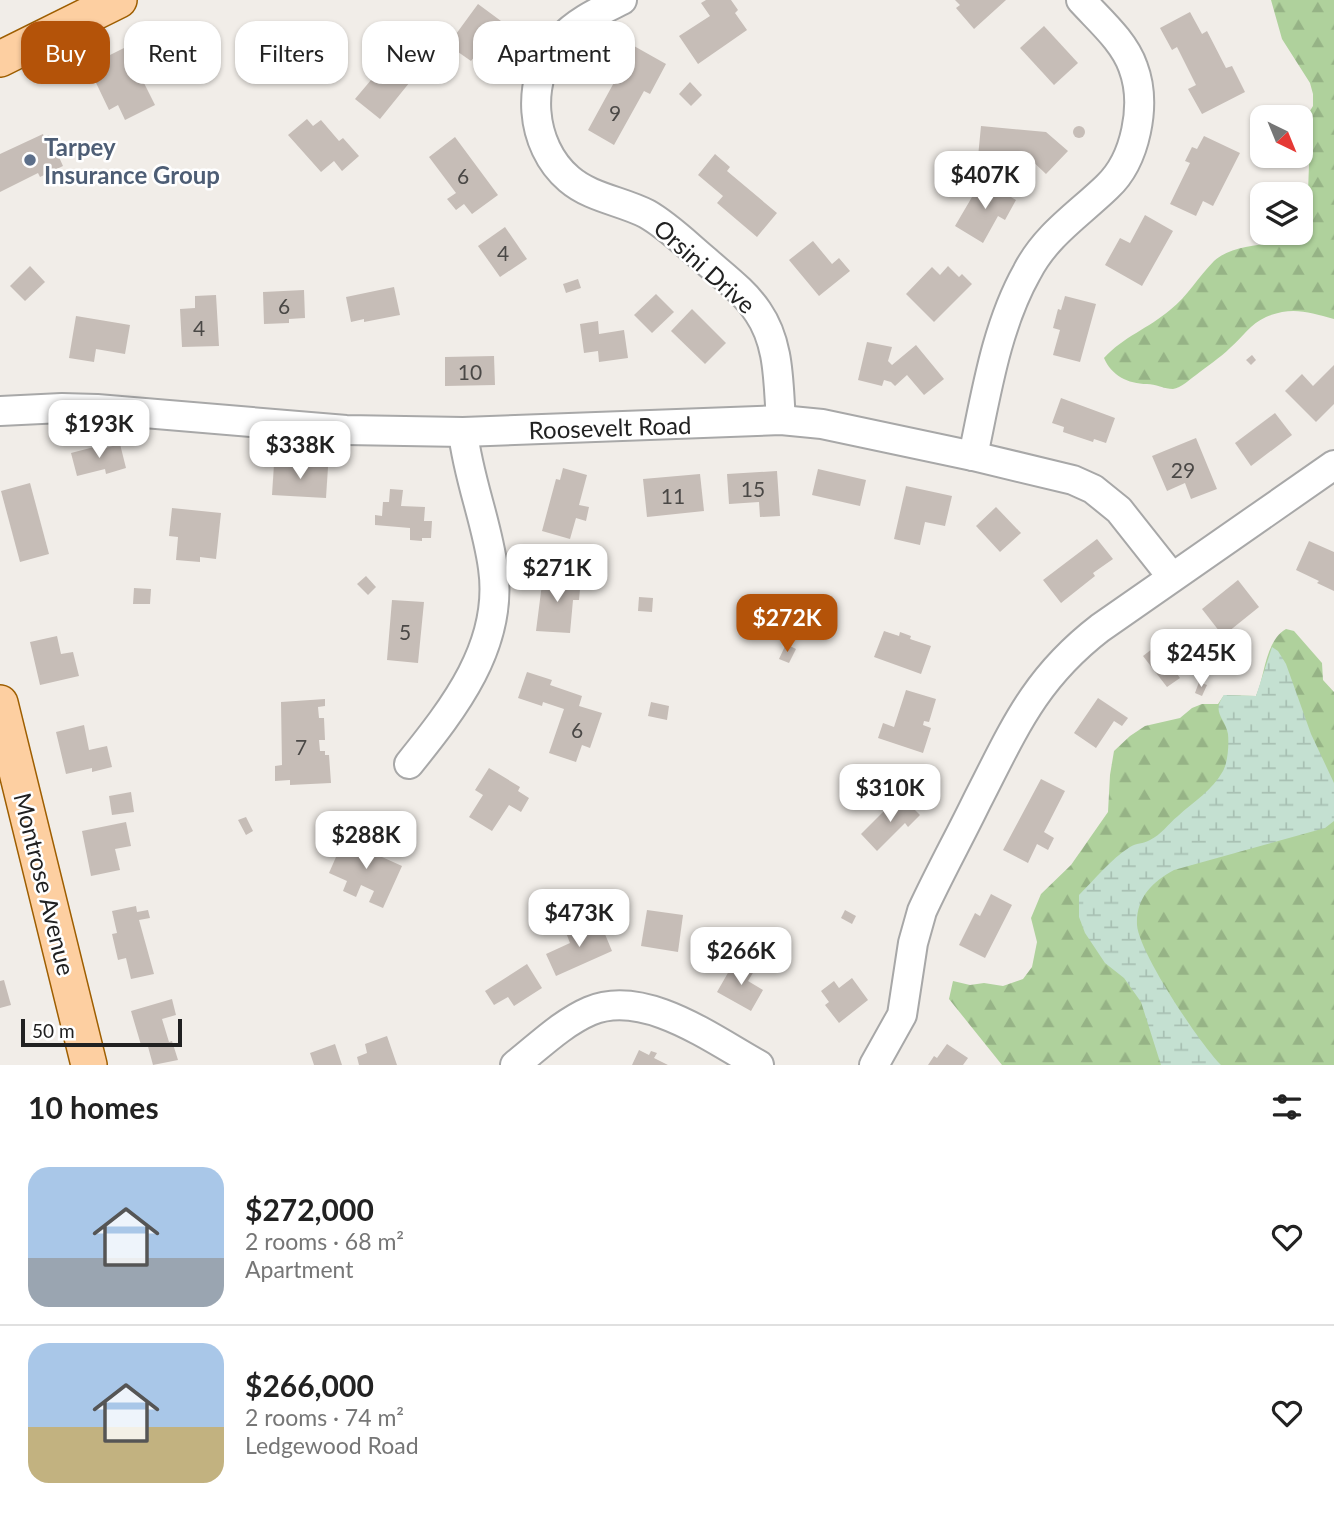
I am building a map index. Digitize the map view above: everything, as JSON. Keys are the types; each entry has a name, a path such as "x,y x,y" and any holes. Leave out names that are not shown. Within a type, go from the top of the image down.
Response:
{"main road":[{"path":"0,59 119,0"},
{"name":"Montrose Avenue","path":"0,703 89,1065"}],"street":[{"name":"Orsini Drive","path":"622,0 593,14 571,29 550,52 537,89 539,130 551,158 568,178 595,194 633,208 660,223 749,300 766,325 776,354 780,420"},
{"path":"973,456 1000,340 1028,270 1053,235 1117,177 1128,158 1135,136 1138,109 1133,68 1120,45 1081,0"},
{"name":"Roosevelt Road","path":"0,411 97,409 346,430 463,432 780,420 822,424 1073,480 1093,489 1119,510 1172,577"},
{"path":"409,764 447,716 468,682 487,637 494,605 493,567 467,464 463,432"},
{"path":"874,1065 902,1016 915,932 922,911 1020,716 1052,670 1073,650 1172,577 1334,465"},
{"path":"515,1065 580,1016 604,1007 630,1004 667,1015 759,1065"}],"green space":[{"path":"1271,0 1334,0 1334,319 1300,311 1266,317 1255,323 1222,355 1173,389 1127,380 1116,374 1104,358 1176,305 1220,256 1257,245 1313,245 1313,182 1308,182 1309,168 1313,168 1313,94 1310,83 1282,39"},
{"path":"1286,629 1294,631 1322,663 1323,680 1334,692 1334,1065 1002,1065 949,999 953,981 970,985 984,983 1003,986 1023,979 1032,967 1037,942 1031,918 1041,894 1071,865 1108,812 1114,751 1145,726 1180,718 1202,704 1218,704 1224,695 1256,696 1270,650"},
{"path":"1272,647 1286,664 1311,734 1334,783 1334,821 1325,828 1174,870 1152,886 1142,899 1137,925 1148,956 1172,998 1221,1065 1161,1065 1141,1002 1124,978 1105,963 1085,933 1079,917 1079,895 1116,858 1132,846 1158,835 1219,778 1228,753 1228,734 1219,711 1220,701 1224,695 1256,696"}],"building":[{"path":"706,0 731,0 738,10 735,13 747,30 698,64 679,36 710,16 701,3"},
{"path":"955,0 1006,0 974,29 956,8 960,5"},
{"path":"478,4 501,21 473,21 471,61 459,53 459,30"},
{"path":"1190,12 1202,34 1207,31 1226,68 1232,66 1245,92 1202,114 1188,89 1196,85 1177,47 1172,50 1160,28"},
{"path":"1044,26 1078,63 1054,85 1020,48"},
{"path":"635,47 666,64 650,94 644,91 614,145 588,130 613,84 635,84"},
{"path":"124,48 124,84 144,84 155,105 125,120 118,105 109,110 97,84 110,84 110,55"},
{"path":"690,82 702,95 691,106 679,94"},
{"path":"368,84 408,84 380,119 355,99"},
{"path":"307,119 313,126 321,120 339,141 343,138 359,156 342,171 334,161 321,172 288,135"},
{"path":"981,126 1046,132 1068,151 1046,174 1028,157 1017,156 1017,161 978,157"},
{"path":"1079,126 1085,132 1079,138 1073,132"},
{"name":"Tarpey Insurance Group","path":"43,134 44,137 49,135 63,166 40,177 38,173 0,192 0,154"},
{"path":"1204,136 1240,153 1213,206 1203,201 1196,216 1170,204 1190,163 1185,161 1192,147 1197,149"},
{"path":"455,137 498,195 472,214 464,204 456,210 447,199 456,193 429,157"},
{"path":"715,154 730,167 727,171 777,213 757,237 717,203 723,196 698,175"},
{"path":"982,180 1016,200 1005,220 998,216 983,243 955,226"},
{"path":"1145,215 1173,231 1142,286 1105,265 1120,238 1130,243"},
{"path":"505,227 527,259 500,277 478,246"},
{"path":"813,241 832,264 839,258 850,271 819,296 789,260"},
{"path":"30,266 45,282 25,301 10,286"},
{"path":"948,266 959,277 962,274 972,284 934,322 906,294 932,267 940,275"},
{"path":"578,279 581,288 566,293 563,284"},
{"path":"394,287 400,315 351,322 346,297"},
{"path":"304,290 305,318 289,319 289,323 264,324 263,292"},
{"path":"656,294 674,312 652,333 634,315"},
{"path":"216,295 219,346 182,347 180,309 195,308 195,296"},
{"path":"1065,296 1096,304 1080,362 1053,355 1060,330 1053,328"},
{"path":"692,309 726,343 705,364 671,331"},
{"path":"76,316 130,325 125,354 96,349 94,362 69,358"},
{"path":"598,321 599,334 624,330 628,358 599,362 598,351 584,353 580,324"},
{"path":"867,342 892,347 888,361 892,365 916,345 944,379 924,395 907,375 895,386 884,380 882,386 858,380"},
{"path":"1252,355 1256,360 1251,365 1246,360"},
{"path":"494,356 495,385 445,386 445,357"},
{"path":"1334,365 1334,404 1316,422 1285,391 1302,374 1313,386"},
{"path":"1061,398 1115,418 1106,443 1094,439 1093,442 1063,432 1064,427 1052,423"},
{"path":"1275,413 1292,435 1251,466 1235,443"},
{"path":"1196,438 1217,489 1191,499 1185,483 1167,491 1152,456"},
{"path":"120,444 126,468 106,474 105,469 77,476 71,453"},
{"path":"274,464 328,467 326,498 272,495"},
{"path":"563,468 587,475 579,505 589,507 586,521 576,518 570,539 542,531 556,479 560,480"},
{"path":"818,469 866,480 860,506 812,495"},
{"path":"777,471 780,516 760,517 759,502 729,504 727,474"},
{"path":"700,474 704,511 647,517 643,479"},
{"path":"30,483 49,554 20,562 1,491"},
{"path":"906,486 952,496 945,526 925,522 920,545 894,539"},
{"path":"390,489 403,490 401,506 425,507 424,521 432,521 431,538 422,538 422,541 410,540 410,528 375,525 375,515 382,516 383,502 389,502"},
{"path":"996,507 1021,533 1000,552 976,526"},
{"path":"172,508 221,513 216,559 200,557 200,562 176,560 178,537 169,536"},
{"path":"1097,539 1113,559 1093,573 1095,576 1061,603 1043,580"},
{"path":"1309,541 1334,552 1334,591 1296,570"},
{"path":"366,576 376,587 368,595 357,584"},
{"path":"543,576 581,578 579,600 573,600 570,633 536,631"},
{"path":"1238,580 1259,607 1223,636 1202,609"},
{"path":"134,588 151,589 150,604 133,604"},
{"path":"639,597 653,598 652,612 638,611"},
{"path":"392,600 424,602 418,663 387,660"},
{"path":"1178,629 1194,651 1172,667 1180,678 1167,687 1143,656"},
{"path":"884,631 899,636 900,632 911,636 910,639 931,646 921,674 874,657"},
{"path":"57,636 61,654 73,652 79,676 40,685 30,642"},
{"path":"786,644 796,649 789,663 779,659"},
{"path":"527,672 552,680 550,685 582,696 579,706 602,713 590,748 582,745 576,762 549,753 564,709 543,702 542,706 518,698"},
{"path":"1199,682 1207,685 1202,696 1195,693"},
{"path":"906,690 936,699 929,722 924,721 923,725 931,728 923,753 878,738 883,723 894,727"},
{"path":"1098,698 1128,718 1122,726 1114,721 1096,748 1074,733"},
{"path":"325,699 325,706 318,707 319,718 324,718 325,740 319,740 320,751 329,755 331,783 290,785 290,780 275,781 275,766 282,765 281,702"},
{"path":"651,702 669,706 667,720 648,716"},
{"path":"84,725 89,750 107,746 112,767 66,774 56,732"},
{"path":"489,768 520,787 518,791 529,798 521,812 509,805 492,831 469,817 483,795 475,790"},
{"path":"1041,779 1065,791 1044,832 1054,838 1048,850 1037,844 1028,863 1003,850"},
{"path":"131,792 134,812 112,815 109,796"},
{"path":"904,799 920,815 908,827 905,823 877,851 861,834 889,806 893,810"},
{"path":"246,817 253,831 246,835 238,820"},
{"path":"126,822 131,846 115,849 120,870 91,876 82,831"},
{"path":"343,841 363,849 366,843 385,851 382,857 402,866 383,908 369,902 374,891 361,885 356,897 343,891 347,881 329,873"},
{"path":"991,894 1012,905 985,958 959,945 975,913 980,916"},
{"path":"136,906 137,912 148,910 150,918 139,920 154,974 131,979 126,958 118,960 112,934 117,933 112,911"},
{"path":"647,910 683,915 678,952 641,946"},
{"path":"845,910 856,916 852,924 841,918"},
{"path":"583,922 588,933 602,927 612,951 556,976 546,954 570,943 565,930"},
{"path":"739,962 754,971 748,981 763,990 751,1011 717,992 729,971 733,973"},
{"path":"527,964 542,988 514,1006 508,997 494,1005 485,991"},
{"path":"852,978 868,1000 839,1023 825,1005 829,1002 821,991 834,981 839,988"},
{"path":"4,980 11,1005 0,1008 0,981"},
{"path":"172,999 176,1015 162,1019 178,1060 153,1065 147,1043 141,1045 131,1011"},
{"path":"387,1036 397,1065 359,1065 357,1057 367,1053 365,1044"},
{"path":"335,1044 342,1065 314,1065 310,1053"},
{"path":"947,1044 968,1058 963,1065 928,1065 934,1056 937,1058"},
{"path":"639,1050 649,1055 651,1051 657,1053 654,1058 668,1065 632,1065"}],"place":[{"name":"Tarpey Insurance Group","path":"30,160"}]}
